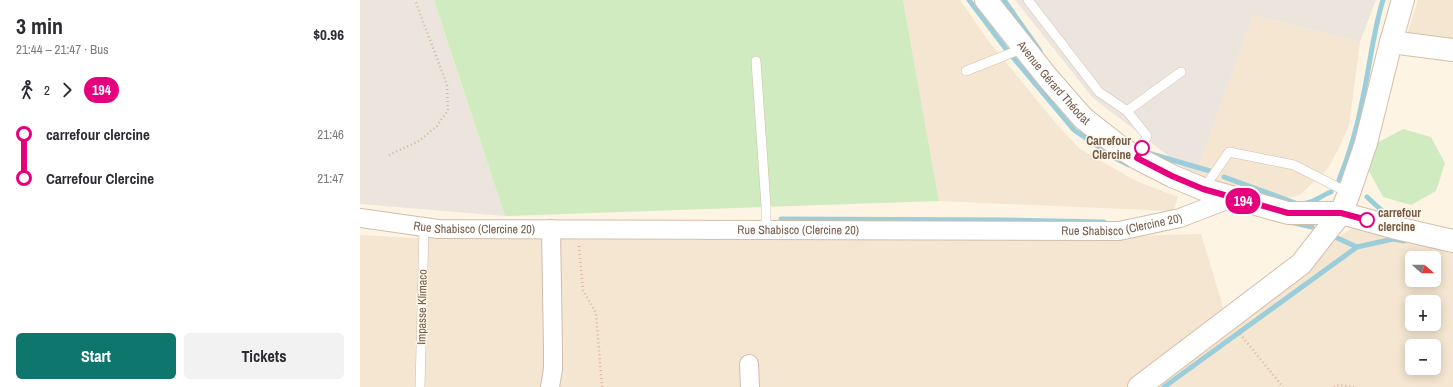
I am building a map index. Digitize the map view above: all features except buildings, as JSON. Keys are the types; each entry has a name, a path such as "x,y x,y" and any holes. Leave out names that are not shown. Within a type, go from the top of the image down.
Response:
{"street":[{"name":"Avenue Gérard Théodat","path":"986,0 1048,78 1083,118 1120,147 1137,158 1172,176 1203,189 1288,213 1341,213 1392,227 1453,241"},
{"path":"1139,387 1301,264 1341,213 1366,143 1403,0"},
{"path":"1391,42 1453,50"},
{"name":"Rue Shabisco (Clercine 20)","path":"360,218 438,229 1118,231 1180,218 1232,198"},
{"path":"550,387 553,369 551,229"},
{"path":"749,364 750,387"}],"lane":[{"path":"1028,0 1099,92 1127,111 1147,136 1137,158"},
{"path":"966,71 1024,48"},
{"path":"756,61 766,206 766,230"},
{"path":"1127,111 1181,72"},
{"path":"1203,189 1229,152 1294,165 1349,193"},
{"name":"Impasse Klimaco","path":"420,387 424,228"}],"path":[{"path":"389,155 419,141 437,126 448,110 447,85 415,0"},
{"path":"578,229 584,290 596,313 602,387"},
{"path":"1229,319 1279,384 1283,387"},
{"path":"1334,387 1337,385 1354,387"}],"shaded area":[{"path":"360,0 434,0 505,216 360,204"},
{"path":"903,0 960,0 990,43 1059,127 1080,149 1136,181 1178,197 1173,211 939,201"},
{"path":"1015,0 1376,0 1360,42 1253,15 1195,176 1093,98"},
{"path":"1418,0 1453,0 1453,40 1407,35"},
{"path":"1253,15 1360,42 1349,125 1339,148 1328,168 1300,195 1279,200 1195,176"},
{"path":"1355,226 1453,239 1453,387 360,387 360,235 413,238 686,240 1091,237 1201,234 1224,310 1264,288"}],"green space":[{"path":"434,0 903,0 939,201 505,216"},
{"path":"1403,129 1431,137 1445,163 1436,191 1411,205 1383,197 1369,171 1377,143"}],"waterway":[{"path":"969,0 1009,53"},
{"path":"1004,0 1040,51"},
{"path":"1339,180 1359,118 1374,36 1383,0"},
{"path":"1011,55 1074,130 1115,158 1129,165"},
{"path":"1148,153 1210,171"},
{"path":"1224,177 1298,204"},
{"path":"1306,203 1331,192"},
{"path":"1367,197 1390,218"},
{"path":"781,219 1104,222"},
{"path":"1290,222 1312,227"},
{"path":"1335,237 1357,247 1393,239 1404,241"},
{"path":"1164,387 1357,247"}],"bus line":[{"name":"194","path":"1142,148 1137,158 1172,176 1203,189 1288,213 1341,213 1367,220"}],"place":[{"name":"Carrefour Clercine","path":"1142,148"},
{"name":"carrefour clercine","path":"1367,220"}]}
